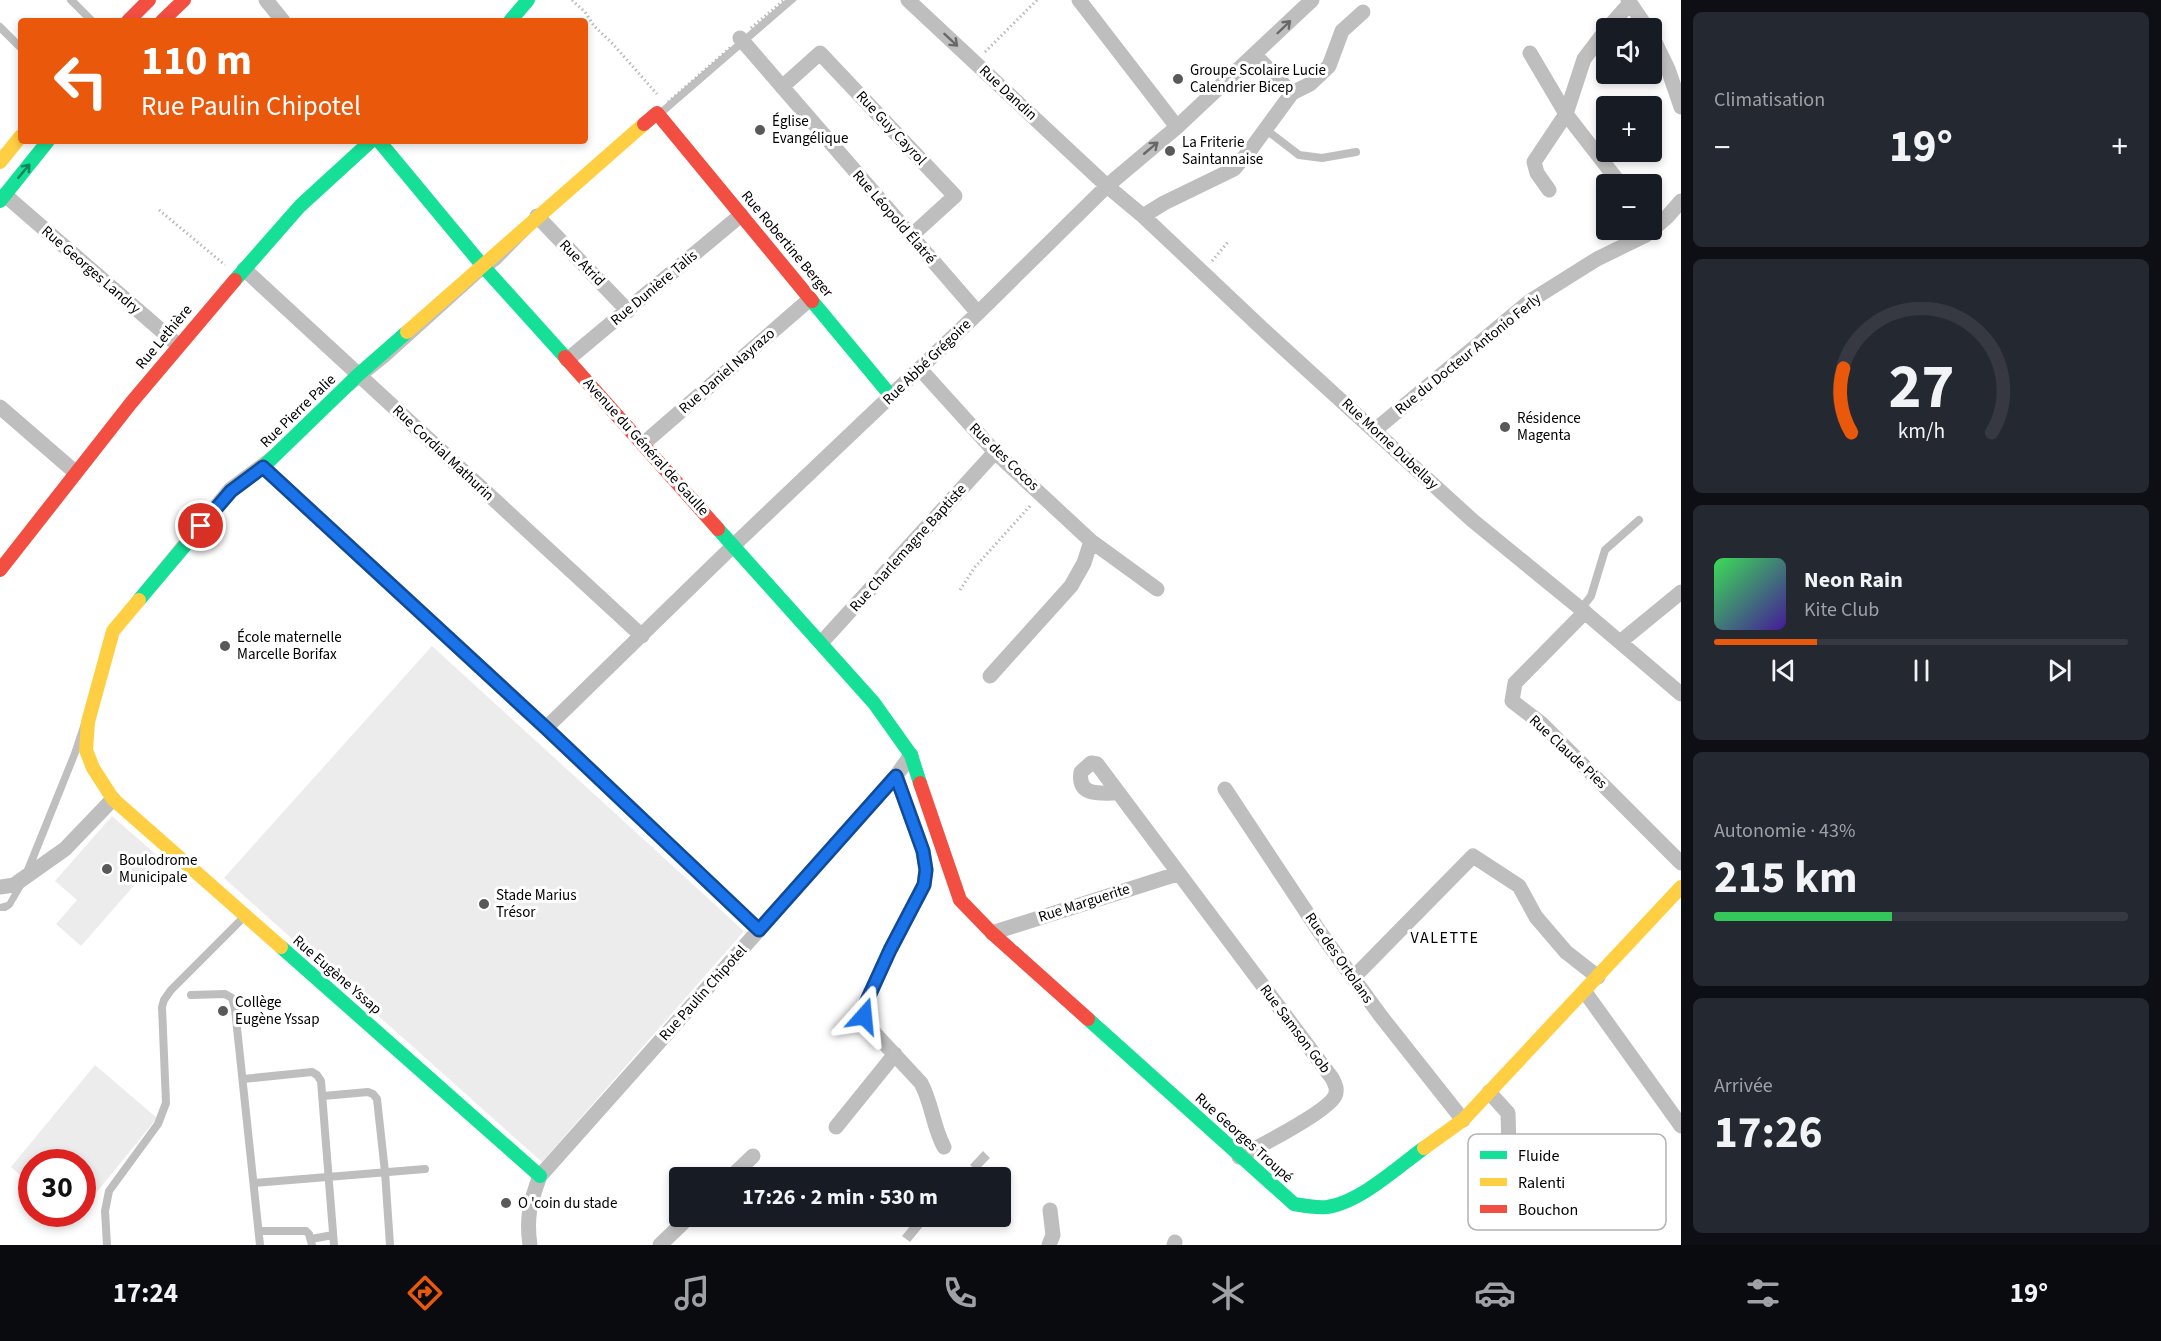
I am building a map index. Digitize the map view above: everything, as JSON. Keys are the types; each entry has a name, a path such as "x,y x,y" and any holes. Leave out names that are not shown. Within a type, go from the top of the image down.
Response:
{"street":[{"path":"165,18 184,0"},
{"path":"266,0 281,18"},
{"path":"513,18 528,0"},
{"name":"Rue Dandin","path":"908,0 1107,186"},
{"path":"1079,0 1177,126"},
{"name":"Rue Abbé Grégoire","path":"546,728 1107,186 1177,126 1312,0"},
{"path":"1616,18 1629,2 1640,18"},
{"path":"130,18 140,3"},
{"path":"1143,216 1164,203 1234,169 1292,93 1310,84 1329,66 1342,31 1363,12"},
{"name":"Rue Léopold Élatré","path":"740,38 978,313"},
{"path":"1549,190 1537,173 1534,162 1566,114 1584,59 1596,43"},
{"name":"Rue Guy Cayrol","path":"782,87 820,53 955,196 911,236"},
{"path":"1530,53 1566,114 1613,174"},
{"path":"1255,55 1292,93"},
{"path":"1662,57 1681,107"},
{"name":"Rue Robertine Berger","path":"661,109 741,215 891,396"},
{"name":"Rue Pierre Palie","path":"113,799 93,768 86,750 88,722 113,631 231,491 263,467 358,375 661,109"},
{"path":"0,162 18,140"},
{"path":"2,198 46,144"},
{"name":"Rue Lethière","path":"1,567 178,345 241,272 300,206 368,144"},
{"name":"Avenue du Général de Gaulle","path":"381,144 482,265 874,703 911,755"},
{"name":"Rue Morne Dubellay","path":"1107,186 1143,216 1472,520 1583,610 1681,694"},
{"name":"Rue Georges Landry","path":"2,198 178,345"},
{"name":"Rue du Docteur Antonio Ferly","path":"1375,430 1530,301 1597,259 1646,235 1681,201"},
{"name":"Rue Dunière Talis","path":"567,360 741,215"},
{"name":"Rue Atrid","path":"537,216 628,310"},
{"name":"Rue Cordial Mathurin","path":"241,272 358,375 642,636"},
{"name":"Rue Daniel Nayrazo","path":"643,444 810,298"},
{"name":"Rue des Cocos","path":"920,369 995,452 1091,541 1157,589"},
{"path":"0,407 75,472"},
{"name":"Rue Charlemagne Baptiste","path":"821,643 995,452"},
{"path":"263,467 546,728 759,930"},
{"path":"990,676 1071,586 1091,541"},
{"path":"1620,642 1681,592"},
{"name":"Rue Claude Pies","path":"1583,610 1515,683 1512,701 1542,724 1681,863"},
{"name":"Rue Paulin Chipotel","path":"529,1244 530,1201 540,1176 896,776 911,755"},
{"name":"Rue Georges Troupé","path":"911,755 956,892 967,908 1294,1204 1310,1207 1344,1202 1364,1192 1463,1120 1585,992 1681,886"},
{"path":"896,776 923,851 926,870 924,885 890,950 864,1007 864,1016 868,1026 921,1083 944,1147"},
{"name":"Rue des Ortolans","path":"1225,789 1319,931 1380,1015 1463,1120"},
{"path":"1118,793 1177,874"},
{"path":"0,887 14,885 65,849 113,799"},
{"name":"Rue Eugène Yssap","path":"113,799 540,1176"},
{"path":"1353,978 1473,856 1519,886 1536,917 1566,952 1598,977"},
{"name":"Rue Marguerite","path":"992,933 1177,874"},
{"name":"Rue Samson Gob","path":"1177,874 1336,1086 1335,1095 1330,1102 1299,1124 1239,1156"},
{"path":"1585,992 1681,1126"},
{"path":"836,1127 895,1054"},
{"path":"1489,1092 1508,1113 1509,1134"},
{"path":"742,1167 753,1156"},
{"path":"1049,1245 1053,1235 1050,1210"},
{"path":"660,1245 679,1227"}],"lane":[{"path":"71,0 89,18"},
{"path":"0,27 18,45"},
{"path":"1265,129 1299,155 1322,158 1356,152"},
{"path":"1583,610 1591,596 1605,550 1639,520"},
{"path":"106,1245 105,1210 109,1191 158,1124 166,1103 162,1016 164,1000 171,990 245,916"},
{"path":"191,995 225,994 232,998 243,1079 260,1245"},
{"path":"243,1079 312,1072 321,1081 334,1245"},
{"path":"323,1096 368,1092 373,1094 377,1100 390,1245"},
{"path":"254,1183 425,1169"},
{"path":"258,1231 300,1230 309,1234 312,1242 333,1234"}],"path":[{"path":"572,0 587,18"},
{"path":"588,20 661,109 784,0"},
{"path":"975,62 1037,0"},
{"path":"159,210 241,272"},
{"path":"1203,272 1228,242"},
{"path":"960,590 975,567 1041,493"}],"shaded area":[{"path":"785,0 797,0 544,219 500,264 481,278 388,362 281,451 231,488 140,598 121,626 79,753 29,878 12,907 6,911 0,911 0,904 7,902 20,879 71,753 113,627 135,594 225,484 271,450 303,421 386,355 494,258 542,211"},
{"name":"Stade Marius Trésor","path":"432,646 744,931 542,1162 224,878"},
{"name":"Boulodrome Municipale","path":"112,816 159,857 81,946 56,924 77,900 55,881"},
{"path":"95,1065 157,1118 96,1193 96,1149 26,1149"},
{"path":"983,1151 990,1158 981,1167 970,1165"},
{"path":"18,1158 18,1173 11,1167"},
{"path":"909,1227 922,1227 910,1242 902,1236"}],"traffic: fast":[{"path":"513,18 528,0"},
{"path":"0,201 46,144"},
{"path":"235,280 300,206 368,144"},
{"path":"381,144 482,265 565,357"},
{"path":"812,301 891,396"},
{"path":"139,600 231,491 263,467 358,375 407,332"},
{"path":"718,529 874,703 911,755 920,783"},
{"path":"281,947 540,1176"},
{"path":"1088,1019 1294,1204 1327,1207 1352,1199 1378,1183 1424,1148"}],"traffic: slow":[{"path":"407,332 644,124"},
{"path":"0,162 18,140"},
{"path":"139,600 113,631 88,722 86,750 93,768 113,799 281,947"},
{"path":"1424,1148 1463,1120 1681,887"}],"traffic: jam":[{"path":"131,18 149,0"},
{"path":"165,18 184,0"},
{"path":"644,124 657,113 812,301"},
{"path":"0,570 131,403 235,280"},
{"path":"565,357 718,529"},
{"path":"920,783 960,900 992,933 1088,1019"}],"place":[{"name":"Groupe Scolaire Lucie Calendrier Bicep","path":"1178,79"},
{"name":"Église Evangélique","path":"760,130"},
{"name":"La Friterie Saintannaise","path":"1170,151"},
{"name":"Résidence Magenta","path":"1505,427"},
{"name":"École maternelle Marcelle Borifax","path":"225,646"},
{"name":"Boulodrome Municipale","path":"107,869"},
{"name":"Stade Marius Trésor","path":"484,904"},
{"name":"Collège Eugène Yssap","path":"223,1011"},
{"name":"O 'coin du stade","path":"506,1203"}],"district":[{"name":"VALETTE","path":"1445,938"}],"route":[{"path":"201,526 231,491 263,467 546,728 759,930 896,776 923,851 926,870 924,885 890,950 864,1007 864,1016"}]}
